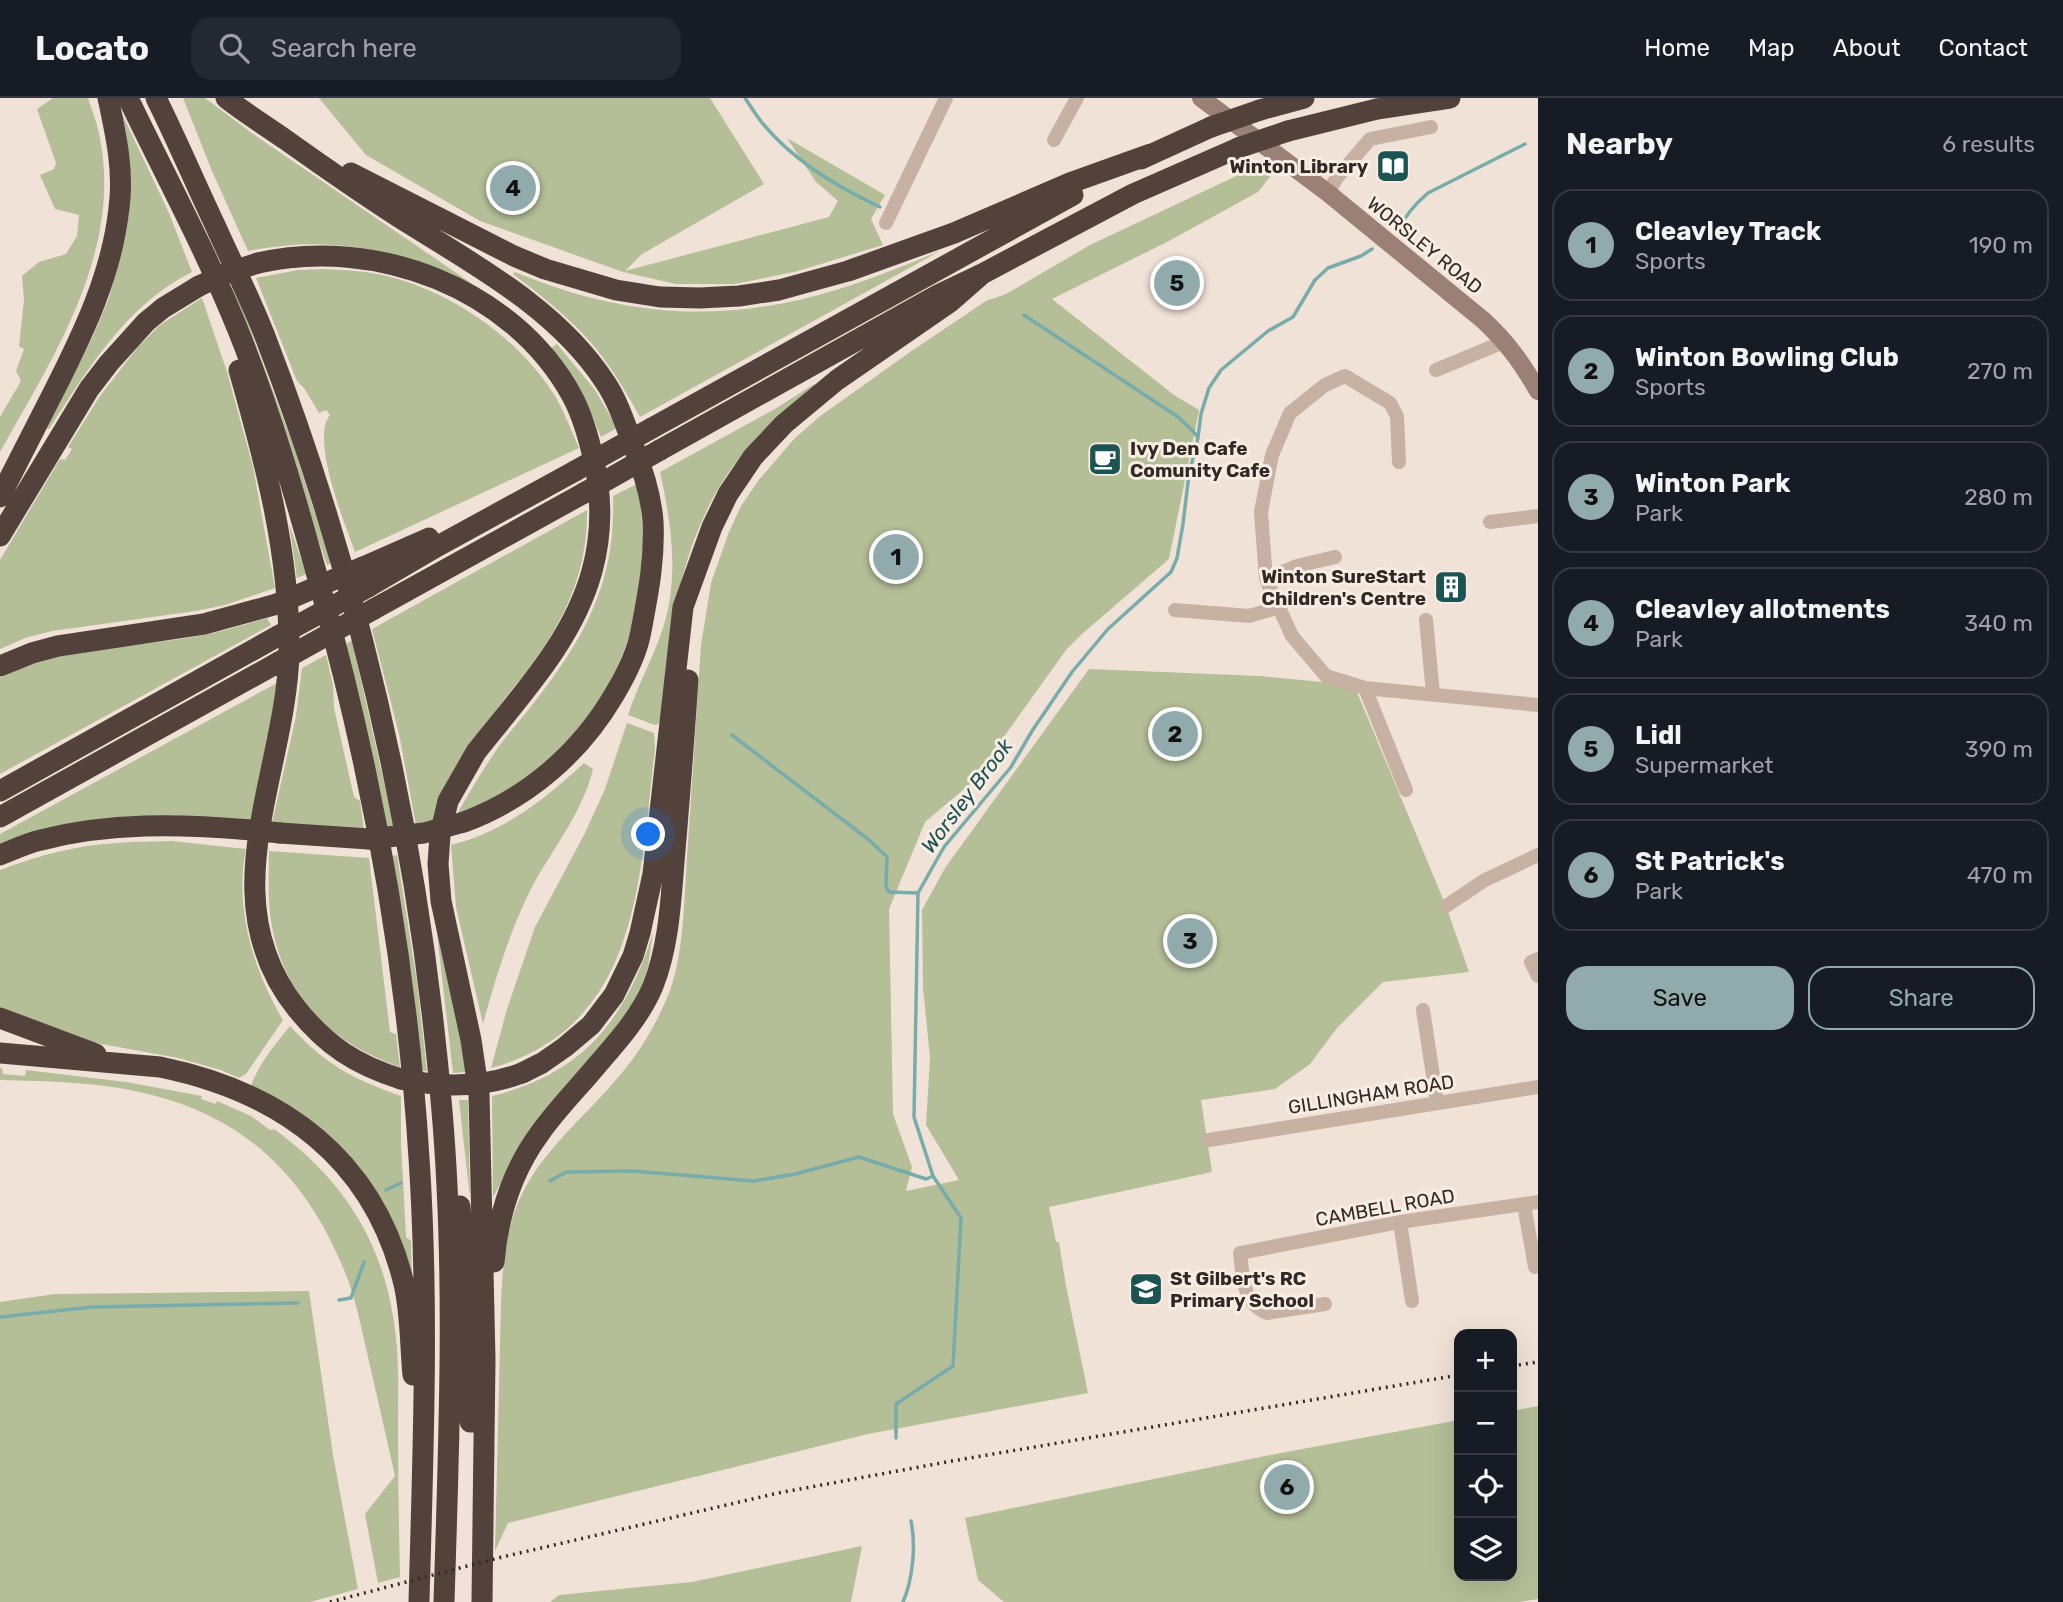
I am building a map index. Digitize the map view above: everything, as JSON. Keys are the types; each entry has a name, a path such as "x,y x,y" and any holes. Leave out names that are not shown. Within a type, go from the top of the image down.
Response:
{"highway":[{"path":"0,497 77,345 108,264 120,209 121,182 118,142 108,98"},
{"path":"128,98 204,251 238,331 287,468 354,714 381,842 403,986 419,1156 425,1346 419,1602"},
{"path":"156,98 262,330 310,463 382,723 408,850 426,961 442,1111 447,1194 450,1359 444,1602"},
{"path":"0,855 39,840 121,827 187,825 369,839 424,833 464,822 505,803 554,769 573,750 600,719 621,684 639,643 651,580 653,521 646,481 624,419 606,383 575,345 543,313 365,195 226,98"},
{"path":"284,139 503,251 545,269 616,290 660,297 690,298 756,294 800,286 839,274 954,233 1211,127 1304,98"},
{"path":"0,817 938,295 1133,194 1238,148 1288,131 1377,109 1450,98"},
{"path":"0,791 278,636 366,577 575,471 928,274 1152,153"},
{"path":"204,251 266,470 280,536 287,609 288,683 257,836 255,889 260,929 271,965 289,999 314,1029 354,1060 401,1079 457,1086 485,1083 522,1073 565,1047 591,1025 614,995 633,956 653,874 683,607 718,512 737,478 784,424 837,380 950,302 982,274"},
{"path":"0,536 67,424 102,372 146,322 199,286 258,263 310,255 367,259 417,271 467,293 518,331 562,379 572,396 586,428 600,496 600,532 593,570 578,609 554,650 465,769 448,802 440,835 438,864 441,901 471,1040 478,1094 485,1359 482,1602"},
{"path":"0,666 58,646 204,624 366,577"},
{"path":"485,1359 496,1239 516,1174 540,1132 615,1045 633,1020 652,987 661,959 671,898 681,777 691,646 690,591"},
{"path":"0,1018 121,1063"},
{"path":"0,1053 160,1067 185,1072 241,1090 316,1135 340,1158 357,1180 383,1223 404,1284 414,1388 423,1443"},
{"path":"442,1111 453,1148 464,1250 473,1602"}],"main road":[{"name":"WORSLEY ROAD","path":"1201,98 1328,193 1483,320 1506,341 1538,391"}],"street":[{"path":"886,223 946,98"},
{"path":"1054,140 1077,98"},
{"path":"1328,193 1336,179 1370,139 1431,127"},
{"path":"1436,370 1506,341"},
{"path":"1399,462 1397,416 1390,403 1345,376 1325,385 1290,413 1272,455 1261,512 1266,579 1292,636 1326,676 1365,688 1538,705"},
{"path":"1490,522 1538,516"},
{"path":"1266,579 1297,566 1335,557"},
{"path":"1175,610 1249,616 1280,607"},
{"path":"1426,620 1433,694"},
{"path":"1365,688 1406,790"},
{"path":"1446,906 1485,880 1538,855"},
{"path":"1535,960 1538,976"},
{"path":"1423,1010 1437,1102"},
{"name":"GILLINGHAM ROAD","path":"1209,1140 1538,1087"},
{"path":"1531,1204 1535,1267"},
{"name":"CAMBELL ROAD","path":"1325,1304 1267,1312 1259,1310 1248,1298 1240,1253 1400,1222 1531,1204"},
{"path":"1400,1222 1412,1301"}],"green space":[{"path":"53,98 88,98 101,144 104,186 101,226 77,305 60,343 0,452 0,417 21,381 16,371 24,349 19,346 24,300 22,276 39,262 66,254 77,236 79,215 55,209 40,175 54,169 56,163 37,109"},
{"path":"183,98 205,98 474,285 418,263 364,248 308,244 248,251"},
{"path":"319,98 710,98 764,184 642,254 625,271 829,217 838,201 816,182 787,138 885,195 871,219 883,245 798,271 735,284 676,284 623,272 480,221 366,155"},
{"path":"115,99 169,213 192,272 147,302 128,320 94,362 49,429 47,428 109,298 126,234 129,214"},
{"path":"1266,162 1276,169 1258,192 1167,242 1052,299 1174,395 1199,410 1169,559 1066,650 970,784 925,822 889,909 893,1114 912,1167 906,1191 959,1180 926,1125 930,1058 923,987 922,910 945,868 1089,669 1260,676 1354,685 1446,906 1469,972 1383,982 1337,1028 1310,1064 1275,1089 1201,1100 1212,1172 1049,1207 1056,1242 1059,1242 1088,1393 868,1434 508,1523 495,1551 501,1301 504,1258 510,1229 519,1201 535,1172 557,1143 634,1057 657,1019 673,983 684,910 701,645 711,583 741,506 758,481 794,439 819,417 986,301 1006,294 1090,245"},
{"path":"940,251 640,417 592,344 558,311 513,274 515,272 551,286 621,304 657,310 728,311 821,295"},
{"path":"298,270 371,273 411,283 479,318 519,351 536,370 559,403 579,448 355,552 337,503 326,462 325,427 330,415 326,410 319,413 297,381 256,278"},
{"path":"234,286 292,442 331,563 327,565 230,287"},
{"path":"202,298 227,372 253,467 275,588 225,605 196,611 52,631 25,638 0,649 0,560 60,459 65,460 72,449 68,447 100,396 138,347 160,325"},
{"path":"557,344 595,390 617,428 601,437 581,391 550,349"},
{"path":"814,384 815,386 748,448 734,464 711,501 681,582 659,724 628,715 661,634 671,594 671,533 660,472 775,409"},
{"path":"637,484 643,530 642,575 634,618 621,659 601,697 575,733 543,765 501,796 457,814 499,746 570,653 594,606 603,581 613,526 613,496"},
{"path":"587,510 584,552 565,611 544,647 497,709 436,820 416,825 399,734 372,629"},
{"path":"289,523 306,574 297,578"},
{"path":"267,618 271,625 0,774 0,678 47,660 72,654 199,636"},
{"path":"352,640 394,827 387,828 346,644"},
{"path":"326,655 333,685 334,708 354,797 360,801 364,830 272,823 296,716 302,668"},
{"path":"277,683 250,820 0,846 0,834"},
{"path":"627,723 654,733 655,750 636,896 623,941 605,983 578,1019 540,1048 491,1068 507,1009 535,927 605,789"},
{"path":"584,763 593,769 583,799 534,883 518,917 483,1024 456,907 451,845 489,832 523,813"},
{"path":"172,841 246,849 243,893 249,937 263,980 283,1020 246,1074 239,1078 178,1058 80,1040 0,1012 0,870 87,846"},
{"path":"269,851 369,858 390,1032 396,1034 400,1067 354,1046 335,1033 302,999 280,957 273,932"},
{"path":"397,855 417,982 427,1071 422,1071 411,971 392,856"},
{"path":"653,933 648,967 636,1003 522,1145 493,1197 492,1096 524,1086 552,1073 576,1057 596,1038 614,1017 629,992"},
{"path":"437,934 446,963 467,1072 453,1073"},
{"path":"290,1026 340,1069 401,1096 406,1237 411,1241 412,1280 385,1215 251,1086 263,1062"},
{"path":"0,1068 3,1074 25,1076 26,1070 126,1082 202,1096 201,1099 216,1104 217,1101 251,1116 270,1130 274,1129 297,1147 337,1188 367,1234 387,1287 393,1316 398,1375 400,1577 378,1583 365,1514 395,1476 357,1308 333,1245 296,1185 273,1160 247,1138 218,1120 185,1105 112,1087 0,1080"},
{"path":"459,1100 468,1100 470,1198"},
{"path":"309,1291 333,1455 358,1589 310,1602 0,1602 0,1302 55,1294"},
{"path":"1538,1406 1538,1599 1520,1602 1004,1602 978,1580 965,1518 1265,1456 1454,1421 1454,1581 1517,1581 1517,1410"},
{"path":"862,1546 851,1602 550,1602 559,1595 692,1582"}],"waterway":[{"name":"Worsley Brook","path":"745,98 764,125 789,151 833,182 880,207"},
{"path":"1399,229 1411,210 1428,193 1525,144"},
{"path":"1198,437 1201,414 1209,388 1221,370 1268,331 1293,317 1315,280 1328,268 1372,249"},
{"name":"Worsley Brook","path":"896,1438 896,1404 953,1366 961,1218 933,1176 914,1117 918,893 944,847 1011,767 1072,672 1108,629 1171,572 1177,558 1189,474 1198,438 1178,417 1024,315"},
{"path":"732,735 869,840 887,857 886,887 889,892 918,893"},
{"path":"550,1181 566,1172 633,1171 754,1181 795,1174 859,1157 926,1179 933,1176"},
{"path":"386,1190 401,1183"},
{"path":"339,1300 351,1298 364,1262"},
{"path":"0,1317 92,1307 298,1303"},
{"name":"Worsley Brook","path":"903,1602 913,1562 911,1521"}],"railway":[{"path":"1517,1365 1538,1362"},
{"path":"330,1602 498,1558 778,1493 1454,1376"}],"place":[{"name":"Winton Library","path":"1393,166"},
{"name":"Cleavley allotments","path":"513,188"},
{"name":"Lidl","path":"1177,283"},
{"name":"Ivy Den Cafe Comunity Cafe","path":"1105,459"},
{"name":"Cleavley Track","path":"896,557"},
{"name":"Winton SureStart Children's Centre","path":"1451,587"},
{"name":"Winton Bowling Club","path":"1175,734"},
{"name":"Winton Park","path":"1190,941"},
{"name":"St Gilbert's RC Primary School","path":"1146,1289"},
{"name":"St Patrick's","path":"1287,1487"}]}
